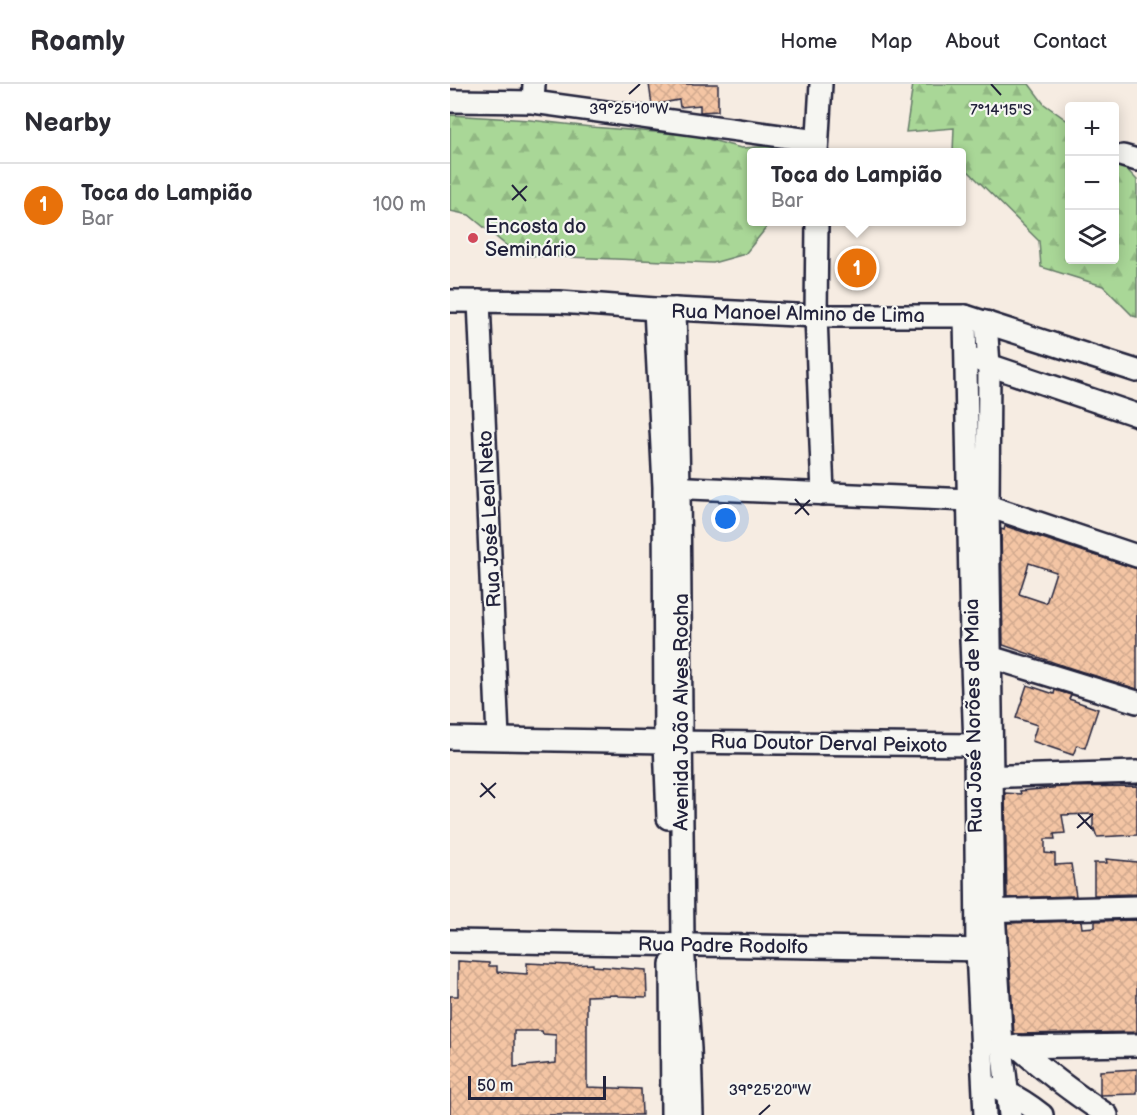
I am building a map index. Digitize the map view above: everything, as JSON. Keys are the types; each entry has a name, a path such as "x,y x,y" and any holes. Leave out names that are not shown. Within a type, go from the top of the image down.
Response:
{"street":[{"path":"450,101 534,93 817,147 820,84"},
{"path":"817,226 816,316 823,494"},
{"name":"Rua Manoel Almino de Lima","path":"450,301 560,302 816,316 965,316 1137,371"},
{"name":"Rua José Leal Neto","path":"479,301 498,738"},
{"name":"Avenida João Alves Rocha","path":"665,309 671,487 673,742 680,1047 692,1115"},
{"name":"Rua José Norões de Maia","path":"965,316 990,657 983,744 986,950 983,1082 985,1115"},
{"name":"Rua José Norões de Maia","path":"983,744 971,639 989,365 986,322"},
{"path":"967,353 989,365 1137,415"},
{"path":"671,487 979,503 1137,556"},
{"path":"990,657 1137,702"},
{"name":"Rua Doutor Derval Peixoto","path":"450,738 983,744"},
{"path":"983,776 1137,772"},
{"path":"985,911 1137,907"},
{"name":"Rua Padre Rodolfo","path":"450,941 986,950"},
{"name":"Rua José Norões de Maia","path":"986,950 1010,1047 1007,1092 1010,1115"},
{"path":"1010,1047 1137,1045"},
{"name":"Avenida João Alves Rocha","path":"672,1115 680,1047"},
{"path":"1010,1047 1107,1115"},
{"path":"983,1082 1027,1103 1042,1115"}],"green space":[{"path":"913,84 1029,84 1044,104 1065,119 1065,264 1119,264 1119,161 1137,180 1137,317 1133,316 1103,286 1041,267 1039,241 966,170 966,148 953,148 954,128 906,132"},
{"path":"450,115 693,135 741,148 776,146 795,148 747,148 747,226 768,226 745,254 713,263 518,255 469,215 450,211"}],"building":[{"path":"649,84 718,84 718,111 700,112 700,105 680,107 679,100 652,105"},
{"path":"1005,526 1137,569 1137,689 1003,645 1001,529 1004,530","holes":["1029,563 1056,572 1046,603 1019,594"]},
{"path":"1027,685 1054,694 1055,690 1071,695 1069,699 1098,709 1085,748 1077,745 1073,755 1032,741 1037,725 1016,718"},
{"path":"1137,786 1137,835 1097,837 1093,826 1093,814 1062,815 1065,833 1054,834 1055,839 1045,839 1045,853 1055,854 1055,865 1071,864 1076,896 1007,898 1005,793 1021,794 1020,791 1062,787"},
{"path":"1106,859 1137,862 1137,894 1094,895 1094,863 1107,863"},
{"path":"1137,920 1137,1032 1014,1034 1007,923 1081,921 1082,928 1095,927 1095,921"},
{"path":"458,961 489,963 489,966 497,966 497,972 527,974 527,963 593,964 593,966 646,970 647,997 587,996 587,1087 641,1089 642,1115 450,1115 450,996 458,996","holes":["514,1031 542,1031 543,1034 556,1035 556,1063 514,1067"]},
{"path":"1137,1069 1137,1094 1100,1095 1100,1071"}],"place":[{"name":"Encosta do Seminário","path":"473,238"},
{"name":"Toca do Lampião","path":"857,268"}]}
